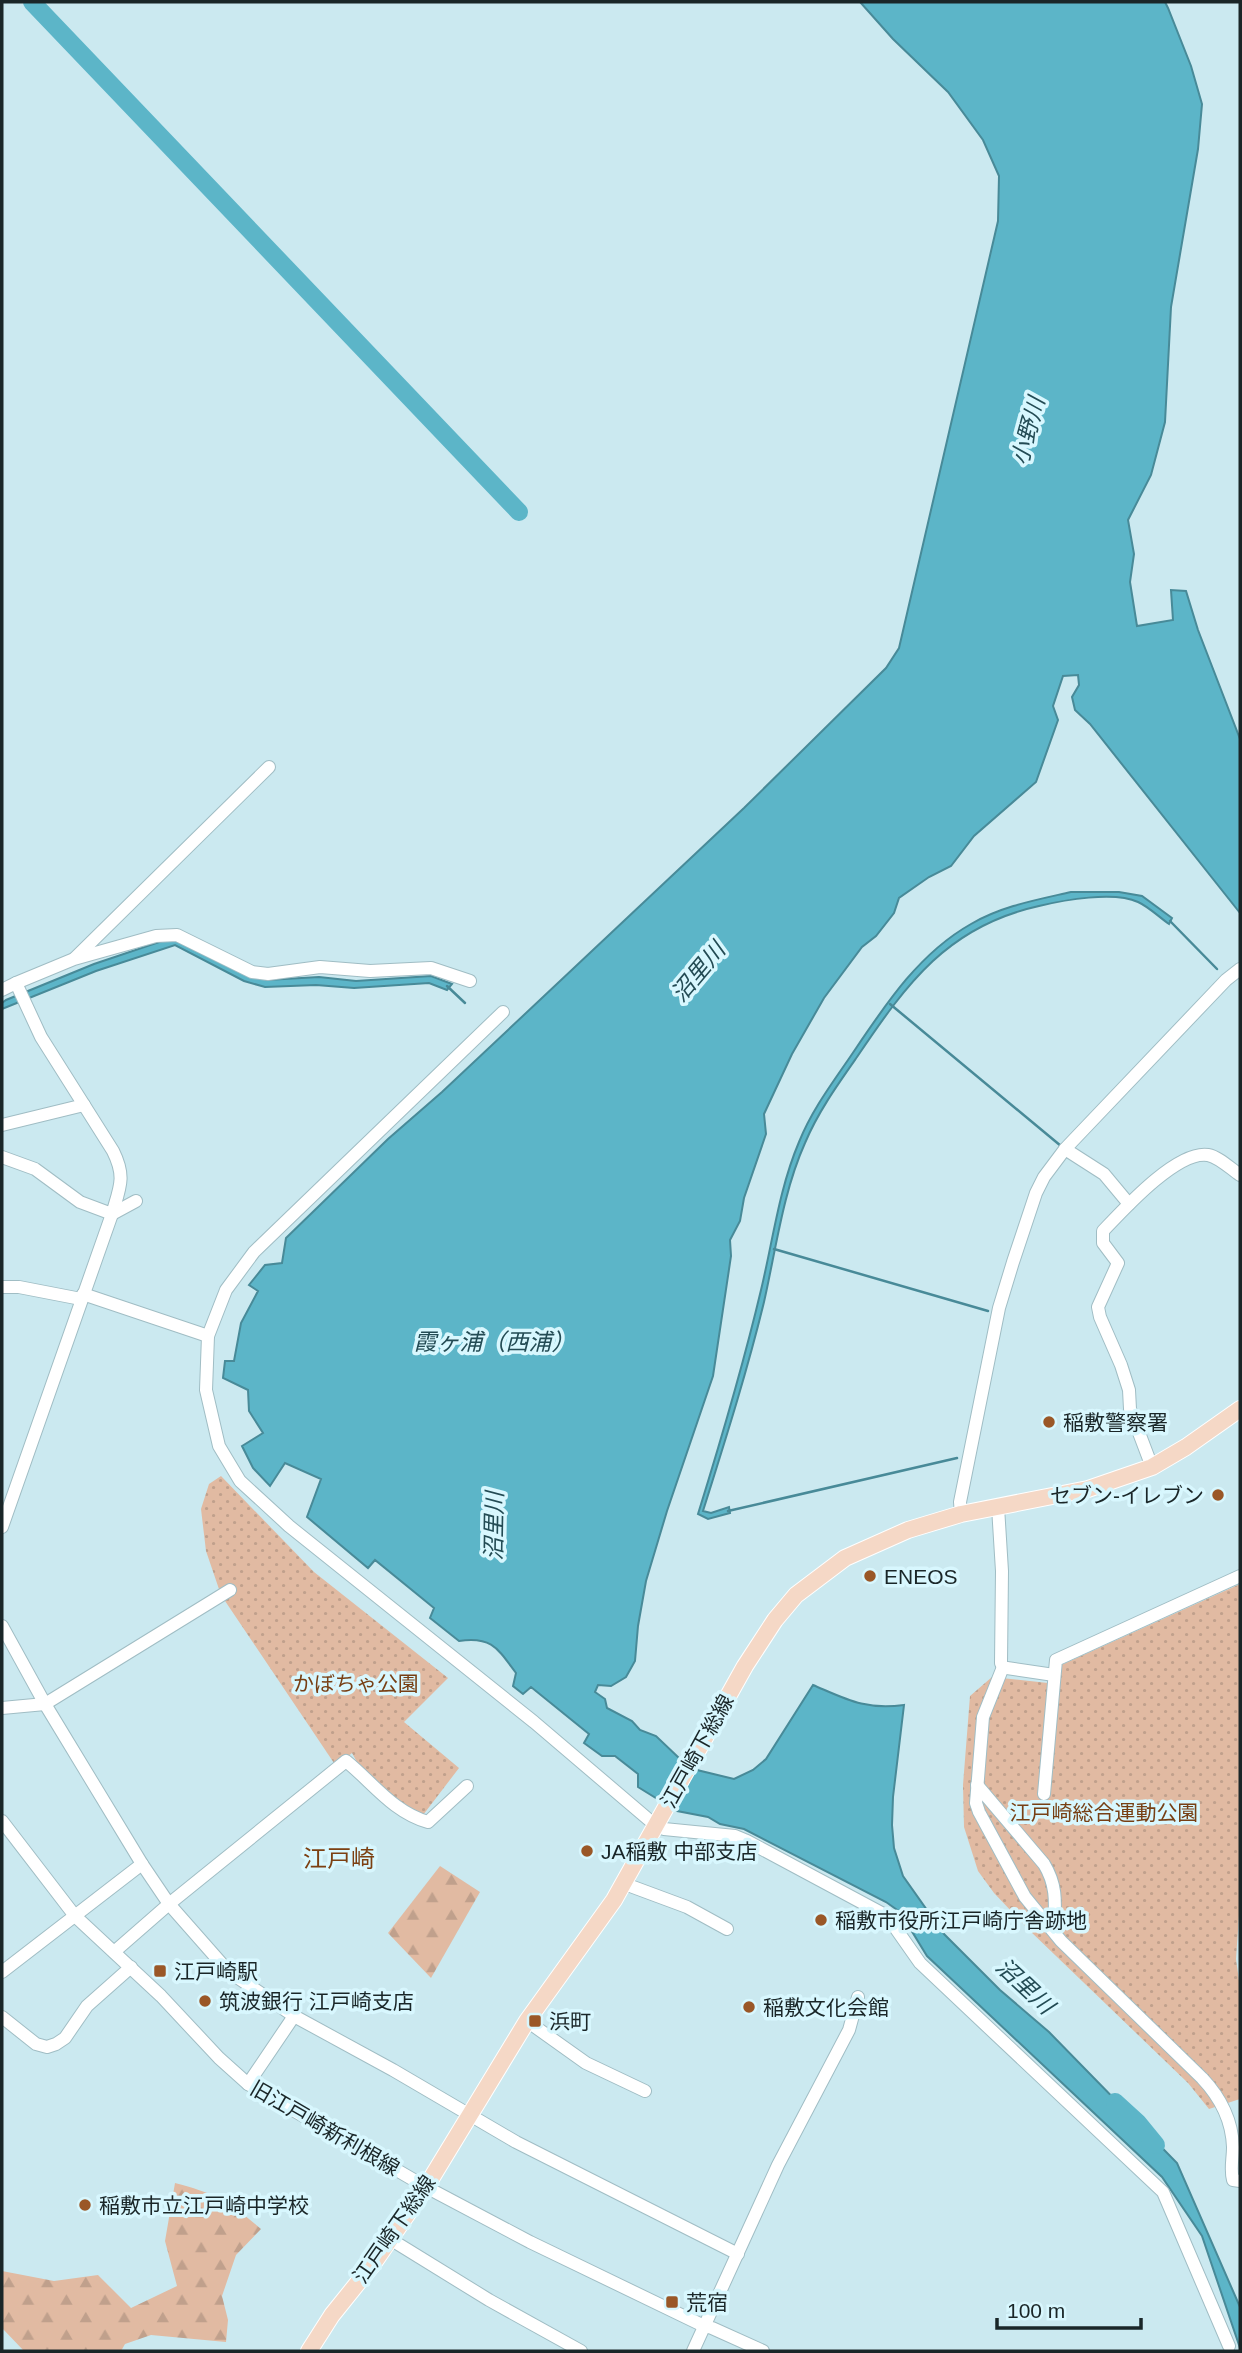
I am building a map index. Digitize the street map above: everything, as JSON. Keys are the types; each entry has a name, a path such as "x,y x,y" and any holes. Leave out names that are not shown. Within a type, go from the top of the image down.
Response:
{"main road":[{"name":"江戸崎下総線","path":"309,2351 332,2315 426,2187 527,2021 625,1884 699,1746 765,1634 784,1607 802,1589 845,1558 866,1548 908,1530 961,1514 1088,1489 1152,1467 1240,1409"}],"street":[{"path":"74,959 269,767"},
{"path":"2,990 74,959 156,936 177,935 252,972 268,974 320,967 370,971 430,968 470,981"},
{"path":"961,1514 960,1502 999,1308 1036,1193 1044,1177 1065,1149 1226,980 1240,969"},
{"path":"2,1527 112,1214 120,1187 121,1167 41,1037 16,983"},
{"path":"503,1012 254,1251 226,1290 208,1336 206,1390 219,1446 240,1481 289,1526 664,1829 735,1836 747,1840 887,1916 920,1963 1163,2192 1231,2346"},
{"path":"2,1125 84,1105"},
{"path":"1065,1149 1104,1174 1129,1204"},
{"path":"1152,1467 1130,1409 1129,1390 1121,1365 1100,1317 1098,1307 1118,1263 1102,1242 1103,1231 1176,1163 1206,1154 1240,1175"},
{"path":"2,1157 35,1169 80,1202 112,1214 136,1201"},
{"path":"2,1287 82,1296 208,1336"},
{"path":"998,1507 1003,1667 983,1717 976,1803 979,1812 1025,1897 1061,1941 1211,2087 1229,2122 1233,2152 1230,2172 1233,2180 1240,2181"},
{"path":"1044,1794 1055,1662 1062,1656 1240,1576"},
{"path":"2,1709 45,1704 230,1590"},
{"path":"2,1626 45,1704 142,1864 169,1904 228,1971 294,2016 361,2051 516,2142 738,2254"},
{"path":"1003,1667 1054,1675"},
{"path":"114,1952 345,1761 396,1806 412,1817 428,1822 467,1786"},
{"path":"977,1785 1044,1864 1053,1879 1054,1931"},
{"name":"旧江戸崎新利根線","path":"2,1821 75,1916 131,1967 219,2058 248,2084 426,2187 530,2242 704,2326 763,2351"},
{"path":"2,1972 142,1864"},
{"path":"625,1884 687,1907 727,1929"},
{"path":"2,2017 36,2044 47,2047 56,2044 65,2038 87,2006 131,1967"},
{"path":"693,2351 778,2165 849,2030 858,1997"},
{"path":"248,2084 294,2016"},
{"path":"527,2021 586,2063 645,2091"},
{"path":"390,2239 489,2300 581,2351"}],"green space":[{"name":"かぼちゃ公園","path":"221,1476 314,1572 448,1678 404,1722 459,1768 420,1819 369,1784 352,1753 336,1766 221,1595 206,1551 201,1509 209,1484"},
{"name":"江戸崎総合運動公園","path":"1240,1584 1240,1900 1236,1959 1240,1988 1240,2099 1209,2109 1188,2083 994,1893 978,1871 964,1827 963,1785 970,1696 992,1677 1057,1684 1059,1666"},
{"path":"440,1866 480,1892 431,1978 388,1933"},
{"path":"175,2183 221,2200 261,2229 236,2255 222,2296 228,2320 226,2342 151,2335 125,2344 121,2351 24,2351 2,2328 2,2271 54,2281 98,2275 131,2308 177,2286 165,2241"}],"water":[{"name":"霞ヶ浦（西浦）","path":"860,2 1165,2 1168,8 1191,66 1202,104 1198,149 1171,307 1165,422 1151,475 1128,520 1134,554 1130,582 1137,626 1173,620 1171,590 1186,591 1240,739 1240,913 1090,724 1075,710 1072,697 1079,685 1078,675 1063,676 1053,706 1058,720 1036,782 974,836 951,866 929,877 899,898 894,913 876,936 862,947 824,998 792,1054 764,1114 766,1134 744,1198 740,1221 730,1240 731,1256 713,1376 646,1581 635,1661 626,1677 611,1686 598,1685 595,1692 605,1699 607,1708 632,1721 640,1730 656,1736 679,1758 697,1770 734,1779 753,1770 766,1759 813,1685 867,1705 904,1705 892,1825 894,1848 903,1876 944,1934 1000,1990 1049,2032 1177,2163 1240,2307 1240,2348 1202,2236 1162,2177 927,1956 900,1912 886,1902 744,1829 720,1824 708,1817 677,1811 638,1787 638,1774 615,1756 602,1756 584,1743 589,1734 531,1687 523,1694 513,1686 516,1673 493,1646 479,1641 459,1641 430,1618 434,1608 375,1560 368,1568 307,1517 321,1479 285,1463 270,1486 253,1468 242,1446 263,1433 249,1411 248,1390 223,1378 225,1361 234,1361 241,1323 258,1291 249,1285 265,1265 282,1263 286,1238 388,1139 442,1092 744,808 886,668 899,648 998,221 999,176 983,140 948,92 893,39"},
{"path":"1071,892 1119,892 1142,896 1172,918 1169,924 1138,902 1116,897 1062,901 1007,915 955,943 933,961 894,1005 829,1098 797,1162 750,1354 703,1511 711,1513 729,1507 730,1513 708,1519 698,1514 747,1347 786,1178 799,1142 815,1110 887,1003 933,951 971,924 995,913"},
{"path":"174,937 267,980 319,977 356,981 431,976 452,984 447,990 429,983 354,988 316,985 265,987 244,981 175,945 96,971 2,1009 2,1003 6,1000 94,964"}],"waterway":[{"path":"32,2 519,512"},
{"path":"1170,921 1217,969"},
{"path":"447,986 465,1003"},
{"path":"890,1004 1061,1146"},
{"path":"774,1249 988,1311"},
{"path":"728,1511 957,1458"},
{"name":"沼里川","path":"1115,2102 1138,2123 1156,2145"}],"place":[{"name":"稲敷警察署","path":"1049,1422"},
{"name":"セブン-イレブン","path":"1218,1495"},
{"name":"ENEOS","path":"870,1576"},
{"name":"JA稲敷 中部支店","path":"587,1851"},
{"name":"稲敷市役所江戸崎庁舎跡地","path":"821,1920"},
{"name":"江戸崎駅","path":"160,1971"},
{"name":"筑波銀行 江戸崎支店","path":"205,2001"},
{"name":"稲敷文化会館","path":"749,2007"},
{"name":"浜町","path":"535,2021"},
{"name":"稲敷市立江戸崎中学校","path":"85,2205"},
{"name":"荒宿","path":"672,2302"}],"district":[{"name":"江戸崎","path":"339,1858"}],"water label":[{"name":"小野川","path":"1028,431"}]}
